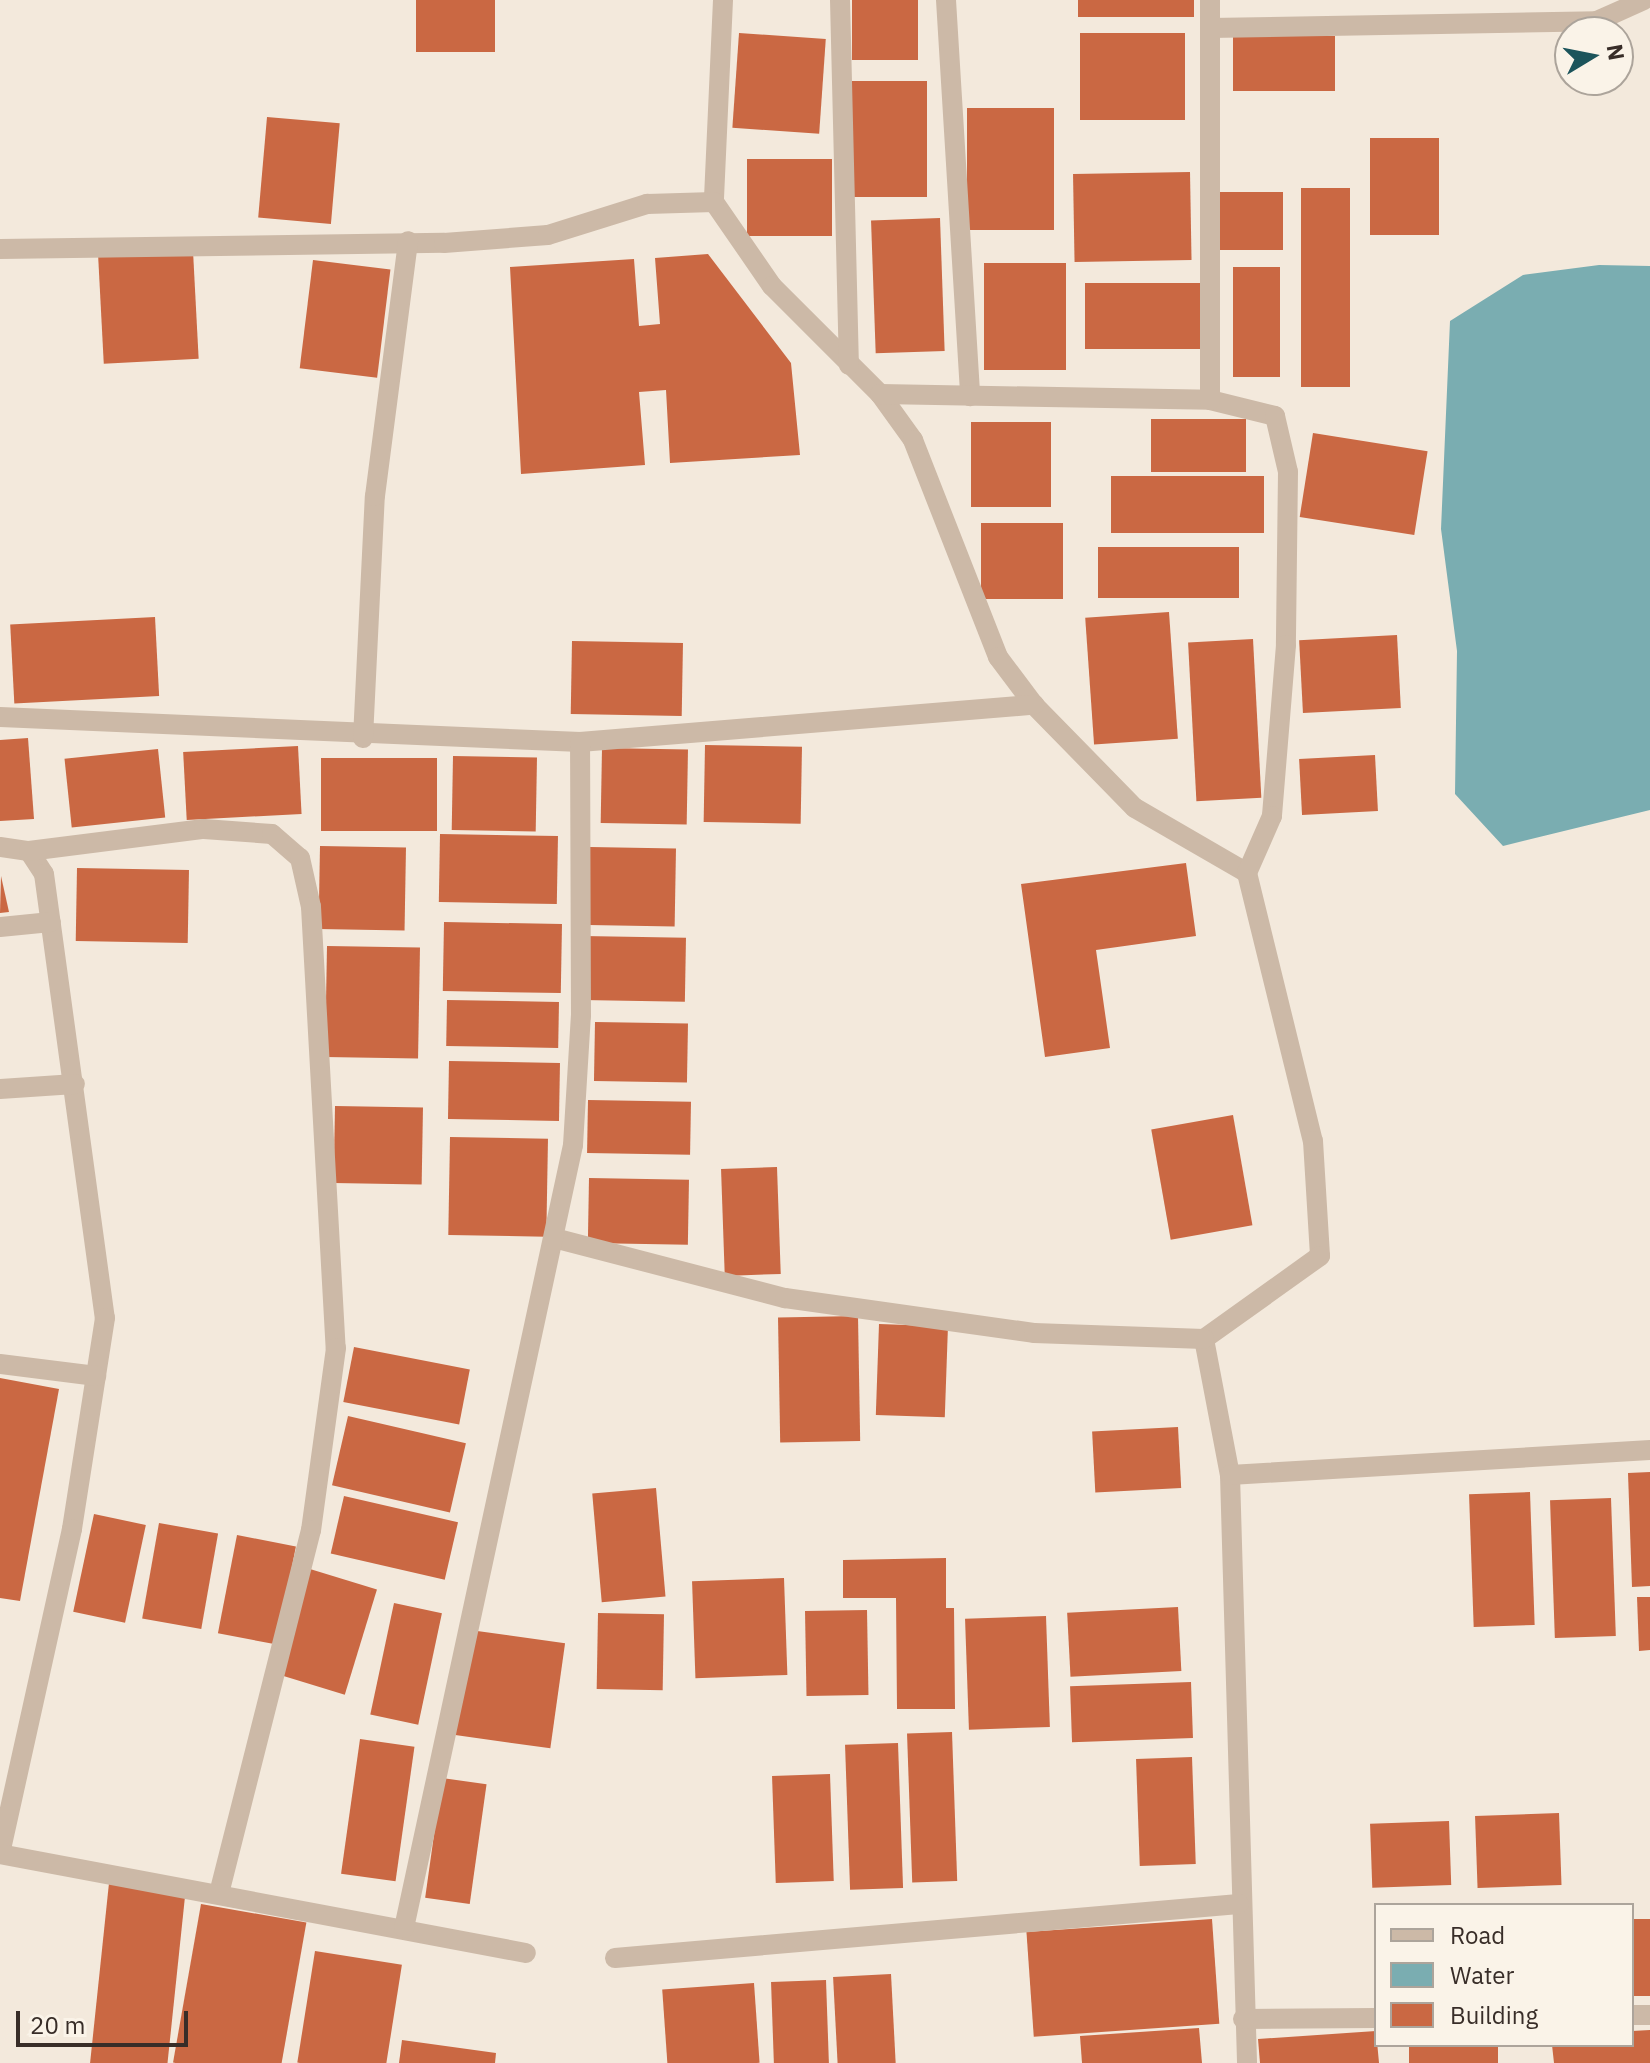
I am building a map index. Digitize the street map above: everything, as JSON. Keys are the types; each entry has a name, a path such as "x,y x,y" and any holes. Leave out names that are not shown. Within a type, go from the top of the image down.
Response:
{"street":[{"path":"723,0 714,202 772,286 880,394 913,440 998,657 1034,705 1135,808 1247,873"},
{"path":"840,0 849,365"},
{"path":"946,0 970,396"},
{"path":"1210,0 1210,400"},
{"path":"1210,28 1597,21 1644,0"},
{"path":"0,249 408,241 548,235 647,204 714,202"},
{"path":"363,738 375,496 408,241"},
{"path":"554,1238 785,1298 1034,1333 1204,1339 1320,1256 1313,1141 1247,873 1272,816 1278,756 1288,472 1275,416 1210,400 880,394"},
{"path":"0,717 363,738 580,742 1034,705"},
{"path":"404,1928 573,1145 581,1016 580,742"},
{"path":"0,847 29,851 204,829 272,834 300,858 311,907 336,1348 311,1530 219,1894"},
{"path":"29,851 44,874 105,1318 42,1682 0,1853 526,1953"},
{"path":"0,927 51,922"},
{"path":"0,1089 75,1084"},
{"path":"1204,1339 1230,1475 1239,1904 1247,2063"},
{"path":"0,1364 96,1376"},
{"path":"1230,1475 1650,1450"},
{"path":"615,1958 1239,1904"},
{"path":"1243,2019 1374,2018"}],"water":[{"path":"1599,265 1650,266 1650,810 1503,846 1455,794 1457,651 1441,529 1450,321 1523,275"}],"building":[{"path":"416,0 495,0 495,52 416,52"},
{"path":"852,0 918,0 918,60 852,60"},
{"path":"1078,0 1194,0 1194,17 1078,17"},
{"path":"739,33 826,39 819,134 732,128"},
{"path":"1080,33 1185,33 1185,120 1080,120"},
{"path":"1233,36 1335,36 1335,91 1233,91"},
{"path":"852,81 927,81 927,197 852,197"},
{"path":"967,108 1054,108 1054,230 967,230"},
{"path":"267,117 340,123 331,224 258,218"},
{"path":"1370,138 1439,138 1439,235 1370,235"},
{"path":"747,159 832,159 832,236 747,236"},
{"path":"1190,172 1192,260 1075,262 1073,174"},
{"path":"1301,188 1350,188 1350,387 1301,387"},
{"path":"1218,192 1283,192 1283,250 1218,250"},
{"path":"940,218 945,351 876,353 871,220"},
{"path":"193,251 199,359 104,364 98,256"},
{"path":"708,254 791,363 800,455 670,463 666,390 639,392 645,465 521,474 510,267 634,259 639,326 660,324 655,258"},
{"path":"313,260 390,270 377,378 300,368"},
{"path":"984,263 1066,263 1066,370 984,370"},
{"path":"1233,267 1280,267 1280,377 1233,377"},
{"path":"1085,283 1203,283 1203,349 1085,349"},
{"path":"1151,419 1246,419 1246,472 1151,472"},
{"path":"971,422 1051,422 1051,507 971,507"},
{"path":"1313,433 1428,451 1414,535 1300,517"},
{"path":"1111,476 1264,476 1264,533 1111,533"},
{"path":"981,523 1063,523 1063,599 981,599"},
{"path":"1098,547 1239,547 1239,598 1098,598"},
{"path":"1169,612 1178,739 1094,745 1085,618"},
{"path":"155,617 159,696 14,703 10,625"},
{"path":"1397,635 1401,708 1303,713 1299,640"},
{"path":"1253,639 1261,798 1196,801 1188,642"},
{"path":"572,641 683,643 682,716 571,714"},
{"path":"28,738 34,819 0,821 0,740"},
{"path":"705,745 802,747 801,824 704,822"},
{"path":"298,746 302,814 187,820 183,752"},
{"path":"602,748 688,750 687,824 601,823"},
{"path":"158,749 165,818 72,827 65,759"},
{"path":"1375,755 1378,811 1302,815 1299,759"},
{"path":"453,756 537,757 536,831 452,830"},
{"path":"321,758 437,758 437,831 321,831"},
{"path":"440,834 558,836 557,904 439,902"},
{"path":"320,846 406,848 405,930 319,929"},
{"path":"590,847 676,849 675,926 589,925"},
{"path":"1186,863 1196,936 1096,950 1110,1048 1045,1057 1021,884"},
{"path":"77,868 189,870 188,943 76,941"},
{"path":"1,876 9,912 0,913"},
{"path":"444,922 562,924 561,993 443,991"},
{"path":"583,936 686,938 685,1002 582,1000"},
{"path":"327,946 420,948 418,1059 325,1057"},
{"path":"447,1000 559,1002 558,1048 446,1046"},
{"path":"595,1022 688,1024 687,1083 594,1081"},
{"path":"449,1061 560,1063 559,1121 448,1119"},
{"path":"588,1100 691,1102 690,1155 587,1153"},
{"path":"335,1106 423,1108 422,1185 334,1183"},
{"path":"1233,1115 1252,1225 1171,1240 1151,1129"},
{"path":"450,1137 548,1139 546,1237 448,1235"},
{"path":"777,1167 781,1274 725,1276 721,1169"},
{"path":"589,1178 689,1180 688,1245 588,1243"},
{"path":"858,1316 860,1441 780,1442 778,1317"},
{"path":"879,1324 948,1326 945,1417 876,1415"},
{"path":"354,1347 470,1370 459,1424 343,1402"},
{"path":"0,1378 59,1389 20,1601 0,1598"},
{"path":"348,1416 466,1443 450,1512 332,1485"},
{"path":"1178,1427 1181,1488 1095,1492 1092,1432"},
{"path":"1650,1472 1650,1586 1632,1587 1628,1473"},
{"path":"656,1488 665,1597 602,1602 592,1494"},
{"path":"1530,1492 1535,1625 1474,1627 1469,1494"},
{"path":"344,1496 458,1522 445,1580 331,1553"},
{"path":"1611,1498 1616,1636 1555,1638 1550,1500"},
{"path":"94,1514 146,1525 125,1623 73,1612"},
{"path":"159,1523 218,1533 201,1629 142,1619"},
{"path":"237,1535 296,1546 277,1645 218,1633"},
{"path":"946,1558 946,1608 954,1608 955,1709 897,1709 896,1598 843,1598 843,1560"},
{"path":"310,1569 377,1589 345,1695 278,1674"},
{"path":"784,1578 787,1675 695,1678 692,1581"},
{"path":"1637,1597 1650,1597 1650,1650 1639,1651"},
{"path":"394,1603 442,1613 418,1725 370,1715"},
{"path":"1178,1607 1181,1671 1071,1677 1067,1613"},
{"path":"867,1610 868,1695 806,1696 805,1611"},
{"path":"598,1613 664,1614 663,1690 597,1689"},
{"path":"1046,1616 1050,1727 969,1730 965,1619"},
{"path":"470,1630 565,1643 550,1748 455,1735"},
{"path":"1191,1682 1193,1738 1072,1742 1070,1686"},
{"path":"952,1732 957,1881 912,1882 907,1734"},
{"path":"360,1739 414,1747 396,1881 341,1874"},
{"path":"898,1743 903,1888 850,1890 845,1745"},
{"path":"1192,1757 1196,1864 1140,1866 1136,1759"},
{"path":"830,1774 834,1881 776,1883 772,1776"},
{"path":"442,1778 487,1784 470,1904 425,1898"},
{"path":"1559,1813 1562,1885 1478,1888 1475,1816"},
{"path":"1449,1821 1451,1885 1372,1888 1370,1824"},
{"path":"109,1883 186,1891 168,2063 90,2063"},
{"path":"201,1904 306,1923 282,2063 173,2063"},
{"path":"1212,1919 1219,2024 1034,2037 1026,1932"},
{"path":"1634,1919 1650,1919 1650,1996 1634,1996"},
{"path":"315,1951 402,1965 386,2063 297,2063"},
{"path":"891,1974 896,2063 838,2063 833,1977"},
{"path":"826,1980 829,2063 774,2063 771,1982"},
{"path":"754,1983 760,2063 667,2063 662,1989"},
{"path":"1199,2028 1202,2063 1082,2063 1080,2036"},
{"path":"1650,2030 1650,2063 1554,2063 1552,2047 1634,2047 1634,2031"},
{"path":"1374,2031 1374,2047 1378,2047 1379,2063 1260,2063 1258,2039"},
{"path":"402,2040 496,2053 495,2063 399,2063"},
{"path":"1409,2047 1498,2047 1498,2063 1409,2063"}]}
